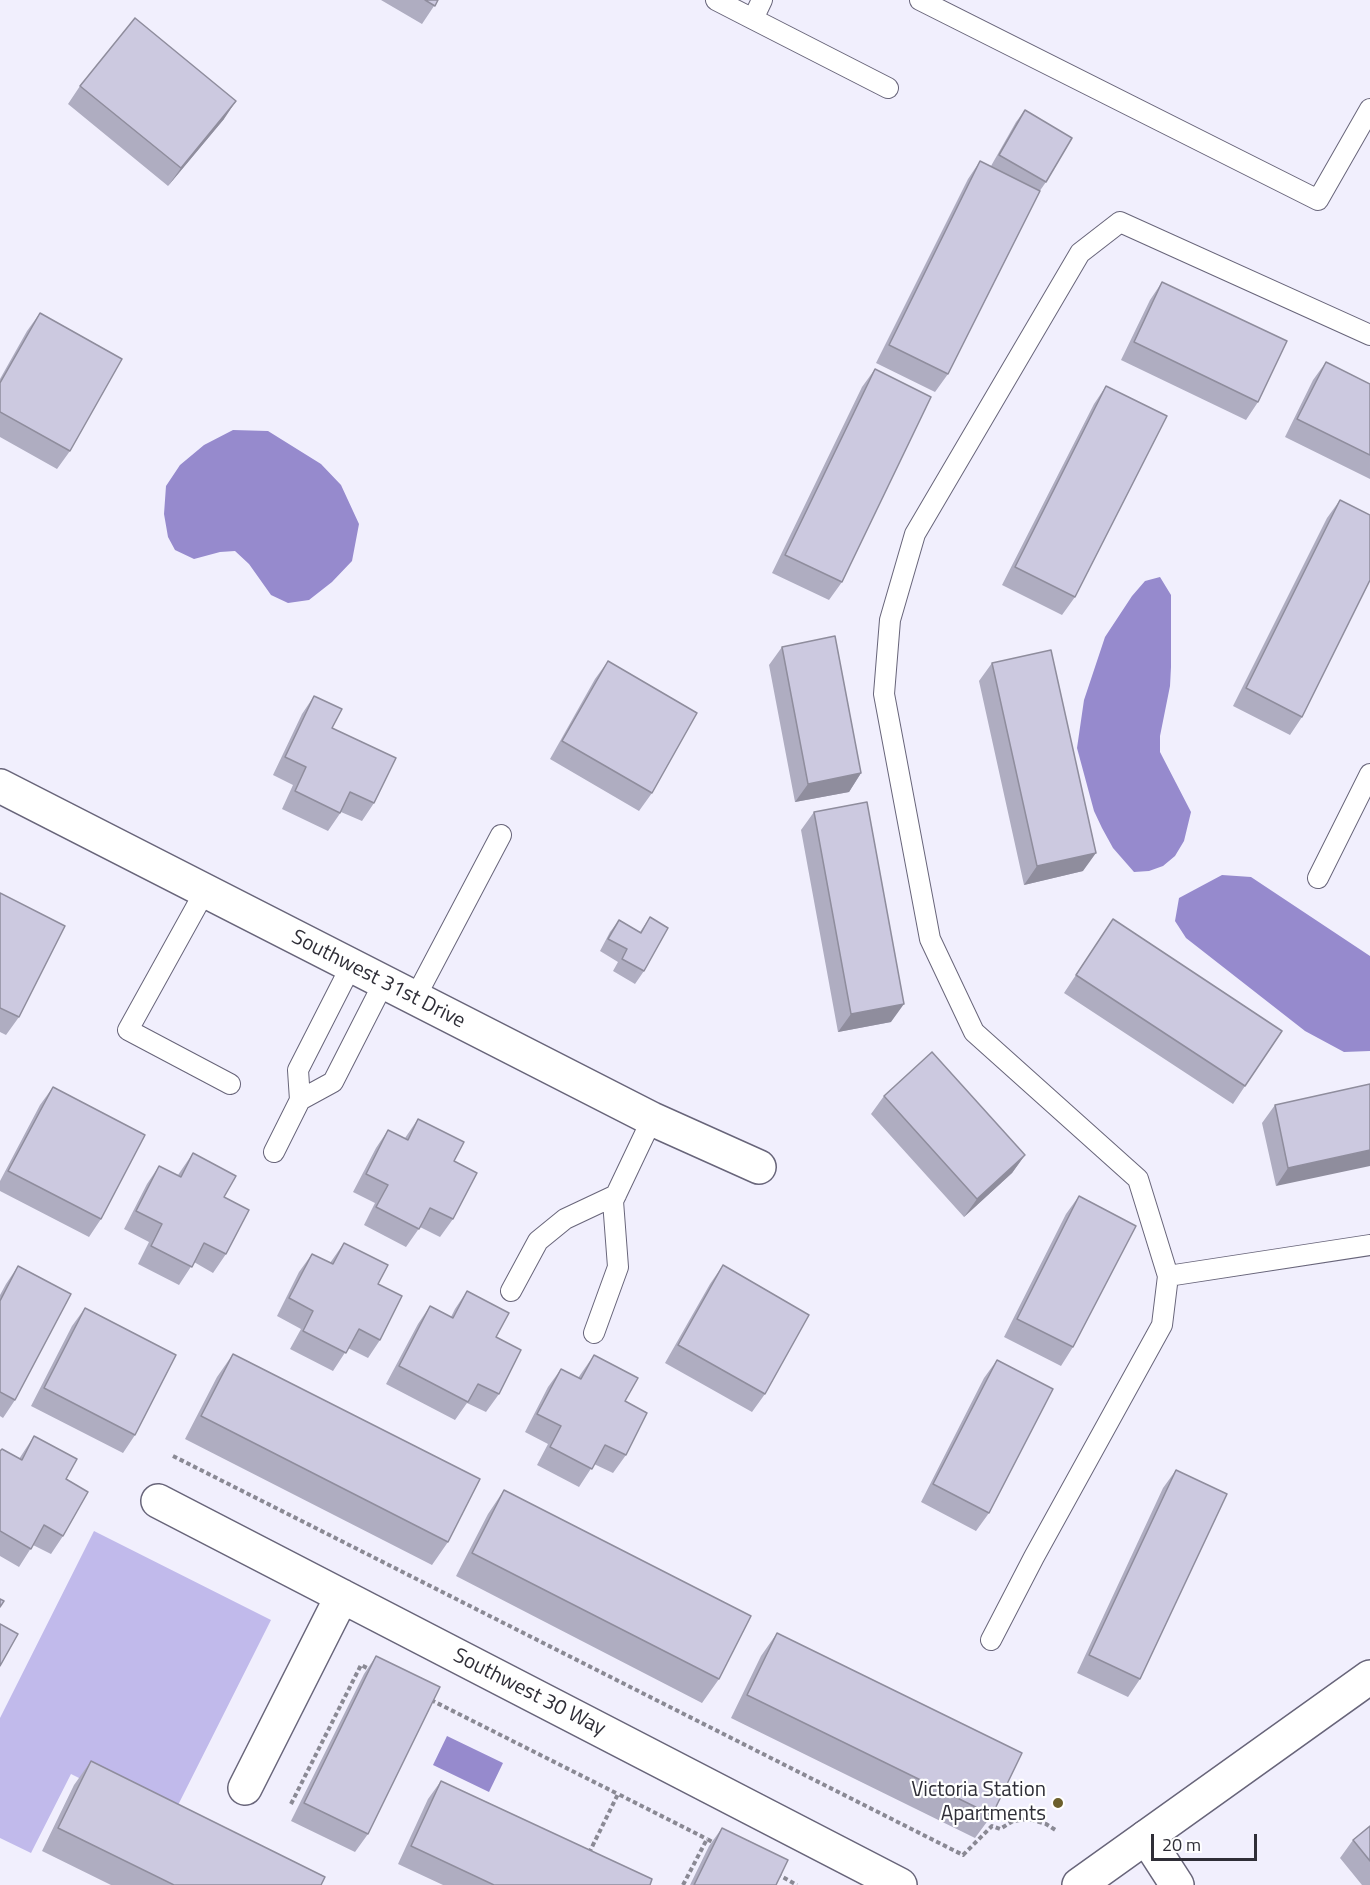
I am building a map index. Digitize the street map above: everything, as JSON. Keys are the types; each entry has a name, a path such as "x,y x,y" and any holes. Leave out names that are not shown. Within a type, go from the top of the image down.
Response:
{"street":[{"name":"Southwest 31st Drive","path":"0,786 652,1119 759,1167"},
{"name":"Southwest 30 Way","path":"158,1501 900,1885"},
{"path":"245,1788 342,1596"},
{"path":"1090,1882 1146,1837 1370,1677"},
{"path":"1146,1837 1177,1885"}],"lane":[{"path":"716,0 888,88"},
{"path":"753,19 762,0"},
{"path":"920,0 1318,200 1370,109"},
{"path":"991,1640 1034,1557 1162,1325 1168,1276 1138,1179 974,1032 930,939 884,694 890,620 915,534 1080,253 1120,222 1370,335"},
{"path":"1318,878 1370,774"},
{"path":"415,998 501,834"},
{"path":"205,891 128,1030 230,1084"},
{"path":"274,1152 300,1100 298,1070 351,966"},
{"path":"300,1100 333,1082 384,982"},
{"path":"594,1333 618,1267 613,1201 652,1119"},
{"path":"511,1291 538,1241 565,1219 616,1195"},
{"path":"1168,1276 1370,1245"}],"path":[{"path":"173,1456 963,1855 992,1826 1000,1829 1013,1821 1029,1819 1046,1824 1057,1831"},
{"path":"291,1804 361,1665 372,1670"},
{"path":"426,1697 717,1844"},
{"path":"588,1854 618,1794"},
{"path":"683,1885 707,1839"},
{"path":"767,1870 797,1885"}],"shaded area":[{"path":"233,430 268,431 321,464 341,485 359,524 352,561 332,582 309,600 288,603 271,595 249,564 235,551 220,552 194,559 175,550 168,537 164,514 166,486 180,465 204,445"},
{"path":"1160,577 1171,595 1171,667 1170,686 1160,736 1160,752 1191,812 1184,841 1175,856 1163,866 1149,871 1134,872 1113,848 1094,811 1077,748 1084,700 1105,637 1132,596 1145,581"},
{"path":"1222,875 1251,877 1370,956 1370,1051 1344,1052 1305,1031 1186,938 1175,921 1179,898"},
{"path":"94,1531 271,1620 169,1823 71,1774 31,1853 0,1838 0,1718"},
{"path":"447,1736 503,1763 489,1792 433,1765"}],"building":[{"path":"425,0 438,0 435,6"},
{"path":"135,18 236,101 181,168 80,86"},
{"path":"1025,110 1072,138 1046,182 999,155"},
{"path":"980,161 1040,191 948,374 889,345"},
{"path":"1162,282 1287,341 1258,402 1134,342"},
{"path":"40,313 122,359 70,451 0,412 0,383"},
{"path":"1326,362 1370,384 1370,455 1297,419"},
{"path":"875,369 931,397 842,582 785,555"},
{"path":"1106,386 1167,416 1075,597 1015,567"},
{"path":"1340,500 1370,515 1370,580 1302,717 1246,688"},
{"path":"835,636 861,773 808,784 782,647"},
{"path":"1051,650 1096,853 1037,866 992,663"},
{"path":"608,661 697,713 652,793 562,741"},
{"path":"314,696 342,709 332,728 396,758 374,803 350,792 340,813 295,791 306,767 285,757"},
{"path":"867,802 904,1004 851,1014 814,812"},
{"path":"0,893 65,926 19,1017 0,1008"},
{"path":"650,917 668,928 644,971 622,959 627,949 608,939 619,920 641,933"},
{"path":"1113,919 1282,1031 1245,1086 1076,975"},
{"path":"932,1052 1025,1155 977,1199 884,1096"},
{"path":"1370,1084 1370,1150 1288,1168 1275,1105"},
{"path":"53,1087 145,1135 101,1219 8,1171"},
{"path":"418,1119 464,1142 454,1161 477,1173 453,1219 430,1208 419,1229 376,1207 388,1185 366,1174 388,1130 408,1140"},
{"path":"193,1153 236,1176 224,1197 249,1210 226,1254 204,1243 192,1267 151,1246 162,1224 136,1211 159,1166 181,1177"},
{"path":"1079,1196 1136,1226 1073,1347 1017,1319"},
{"path":"344,1243 388,1265 378,1284 402,1296 380,1340 359,1329 346,1353 303,1331 313,1311 289,1298 312,1254 333,1264"},
{"path":"723,1265 809,1315 765,1394 678,1345"},
{"path":"18,1266 71,1294 15,1400 0,1392 0,1301"},
{"path":"467,1291 509,1313 496,1337 521,1350 499,1394 478,1384 468,1402 399,1366 430,1306 453,1318"},
{"path":"85,1308 176,1355 135,1435 44,1388"},
{"path":"233,1354 480,1479 448,1542 201,1416"},
{"path":"594,1355 638,1378 625,1401 647,1413 626,1455 605,1445 592,1469 550,1447 561,1426 537,1414 561,1369 581,1379"},
{"path":"997,1360 1053,1389 989,1513 933,1484"},
{"path":"34,1436 77,1459 66,1479 88,1492 63,1536 44,1525 31,1549 0,1531 0,1451 2,1449 22,1460"},
{"path":"1176,1470 1227,1494 1140,1679 1089,1655"},
{"path":"504,1490 751,1616 719,1679 472,1553"},
{"path":"0,1624 18,1634 0,1666"},
{"path":"777,1633 1022,1753 992,1815 747,1695"},
{"path":"376,1656 440,1687 368,1834 304,1803"},
{"path":"91,1761 325,1877 321,1885 174,1885 58,1828"},
{"path":"441,1781 652,1879 650,1885 494,1885 411,1846"},
{"path":"1370,1826 1370,1861 1353,1840"},
{"path":"722,1828 788,1860 776,1885 694,1885"}],"place":[{"name":"Victoria Station Apartments","path":"1058,1803"}]}
